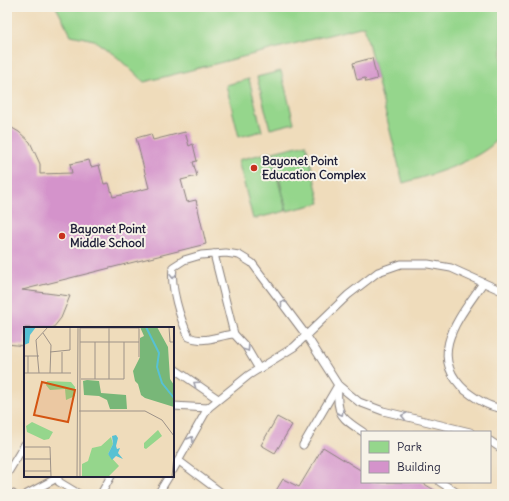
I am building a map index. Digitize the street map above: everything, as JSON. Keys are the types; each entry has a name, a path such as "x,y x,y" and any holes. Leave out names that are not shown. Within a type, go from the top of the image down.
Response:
{"lane":[{"path":"234,334 196,340 189,337 182,319 172,277 173,267 184,260 201,255 226,253 239,255 252,263 306,335 338,385 359,402 383,411 466,431"},
{"path":"214,254 234,334 246,346 259,369"},
{"path":"174,468 208,408 259,369 294,347 348,295 378,272 401,264 428,264 451,268 502,291"},
{"path":"483,283 456,324 447,343 448,366 458,383 474,397 502,408"},
{"path":"174,369 218,399"},
{"path":"338,385 337,406 346,421 361,431"},
{"path":"303,445 338,385"},
{"path":"174,406 208,408"},
{"path":"491,442 502,449"},
{"path":"7,474 24,446"},
{"path":"179,461 222,494"},
{"path":"27,494 57,477 59,482 78,494"},
{"path":"101,494 110,477"},
{"path":"158,494 168,477"},
{"path":"442,483 459,494"},
{"path":"7,492 13,494"}],"green space":[{"path":"56,7 502,7 502,135 493,144 470,159 442,171 403,183 364,26 144,82 117,57 94,40 71,35"},
{"path":"281,71 294,123 270,129 257,77"},
{"path":"249,79 262,131 239,137 226,85"},
{"path":"306,144 320,203 287,211 273,152"},
{"path":"271,152 286,211 253,219 238,160"}],"building":[{"path":"372,58 377,79 366,82 365,78 357,80 353,63"},
{"name":"Bayonet Point Middle School","path":"7,125 19,132 30,142 40,164 40,174 72,173 70,164 89,160 91,167 99,165 104,184 109,183 113,197 149,188 136,138 151,134 153,140 185,132 189,146 193,144 197,161 193,162 197,176 181,180 187,202 196,200 206,244 22,290 70,296 61,318 54,327 24,327 24,346 7,344"},
{"path":"277,417 292,425 275,453 261,445"},
{"path":"323,447 361,470 361,483 423,483 441,494 274,494 283,479 299,487"}],"place":[{"name":"Bayonet Point Education Complex","path":"254,168"},
{"name":"Bayonet Point Middle School","path":"62,236"}]}
